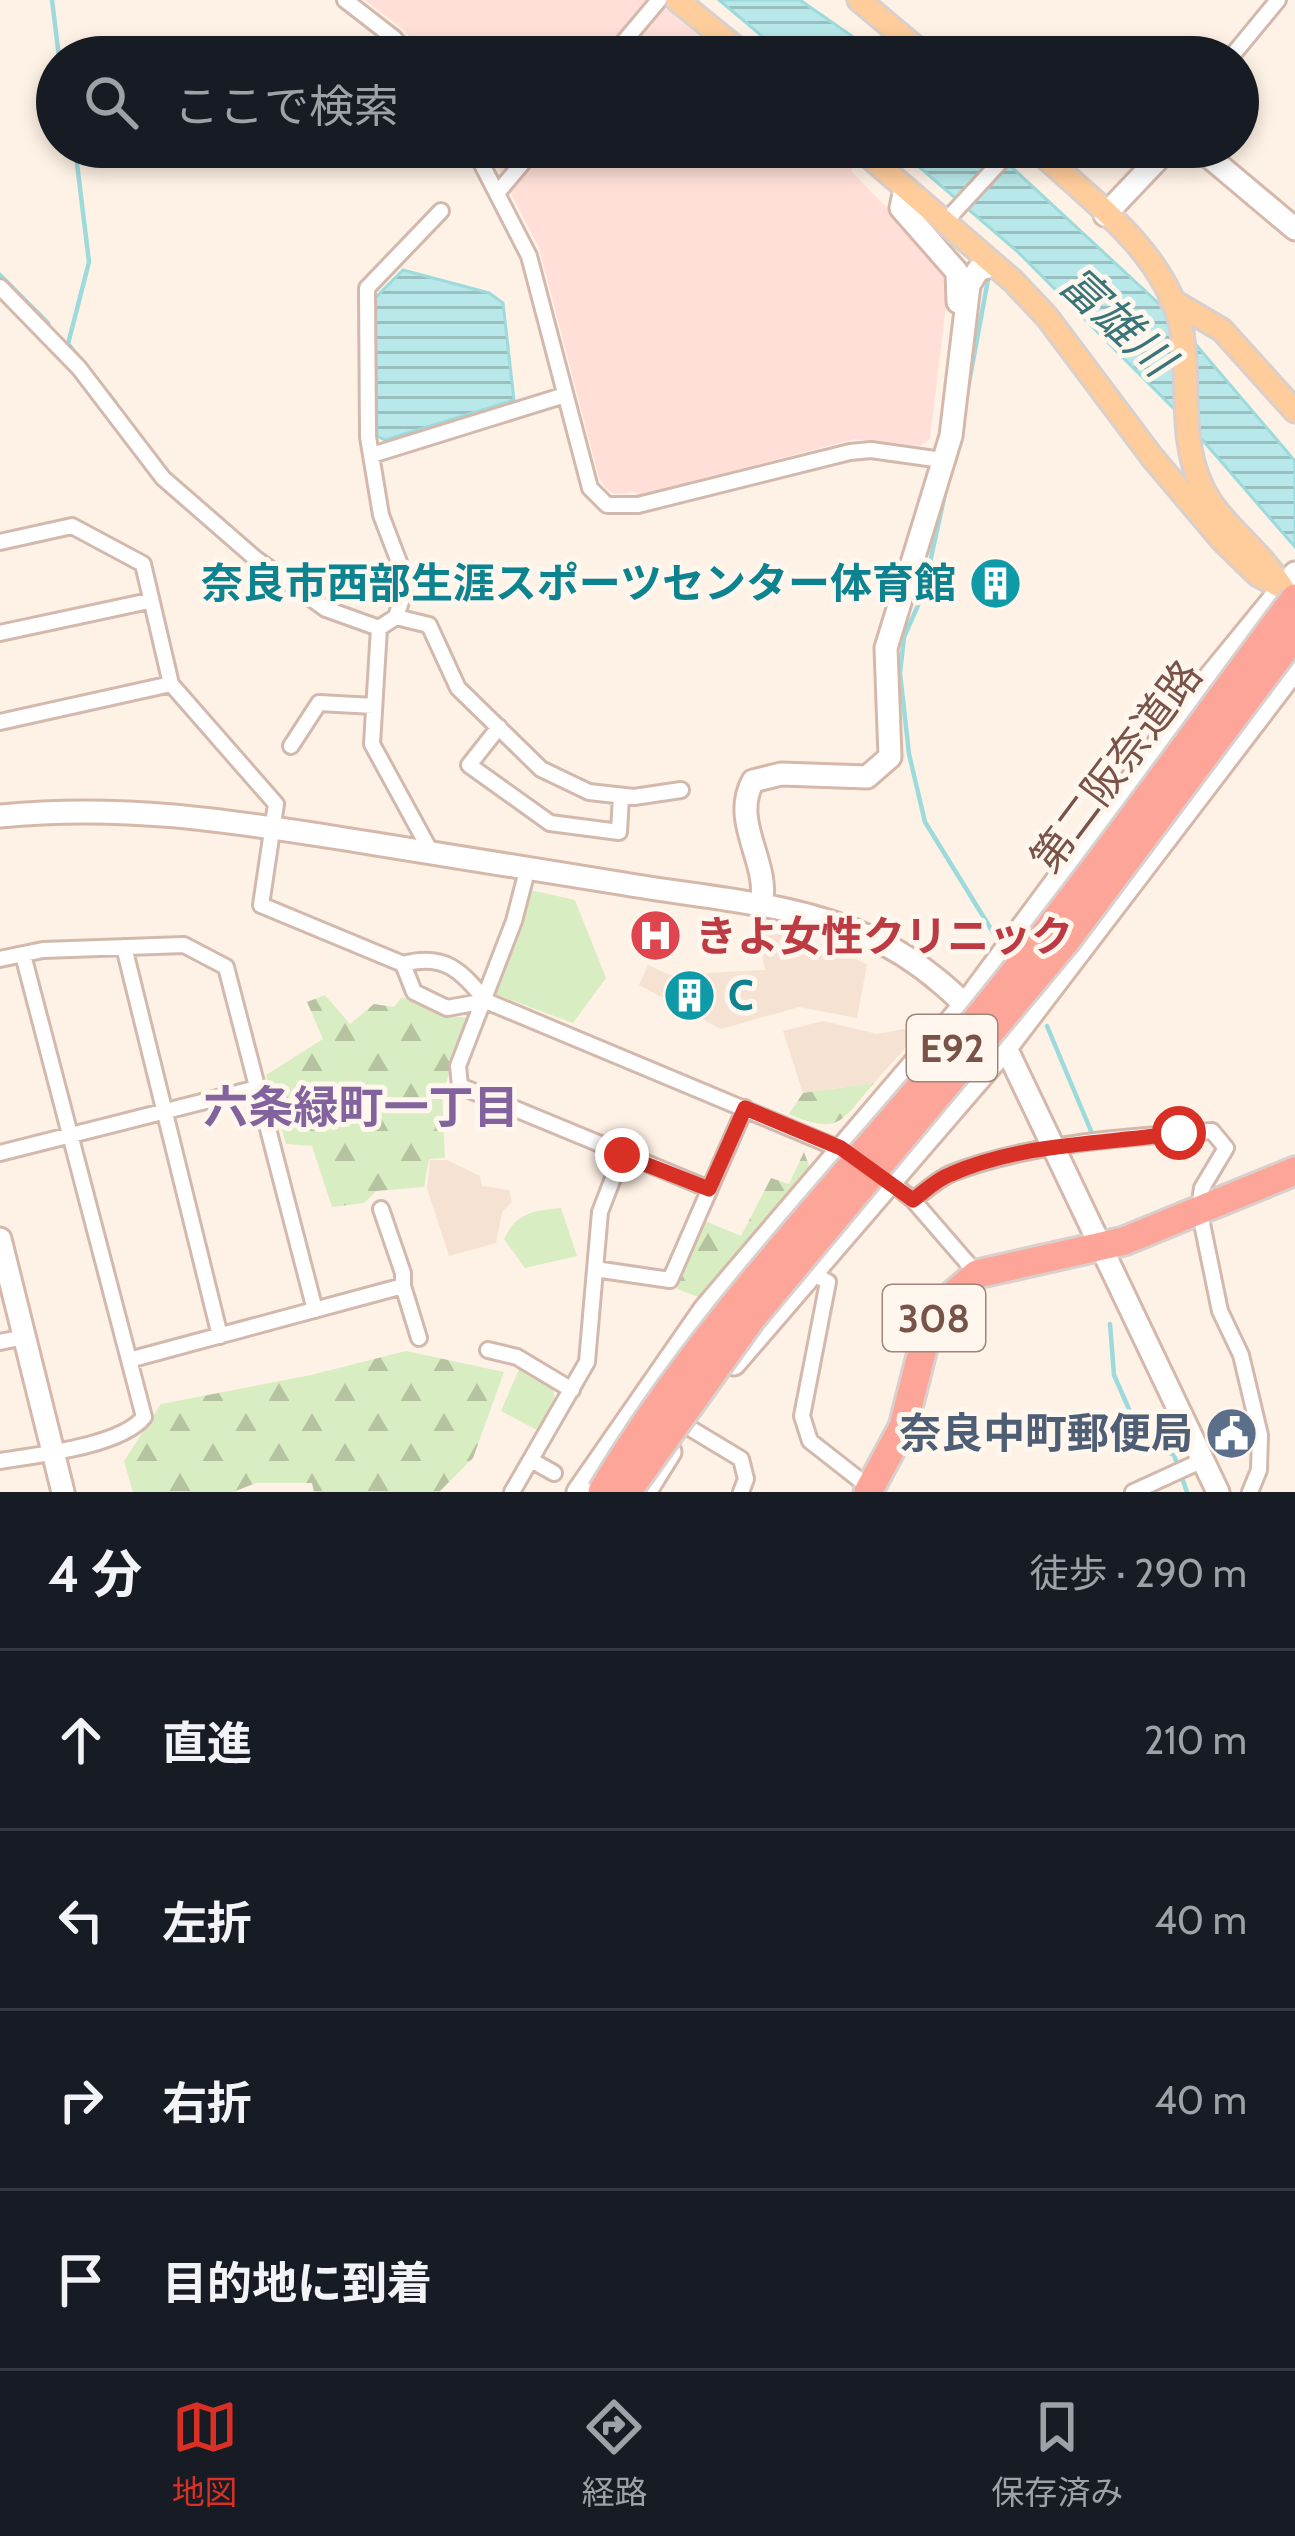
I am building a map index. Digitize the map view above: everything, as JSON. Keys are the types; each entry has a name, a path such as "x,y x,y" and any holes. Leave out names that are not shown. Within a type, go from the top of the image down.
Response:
{"highway":[{"name":"第二阪奈道路","path":"602,1492 721,1324 966,1033 1292,591"},
{"name":"第二阪奈道路","path":"627,1492 752,1318 1038,976 1295,635"},
{"name":"308","path":"870,1491 902,1427 928,1328 944,1303 977,1274 1124,1241 1295,1171"}],"main road":[{"path":"677,0 721,36"},
{"path":"859,0 902,36"},
{"path":"881,168 948,219 1047,317 1152,457 1222,540 1258,575 1292,591"},
{"path":"1056,168 1139,247 1173,305 1184,354 1186,426 1203,490 1292,591"},
{"path":"1173,305 1222,330 1295,411"}],"street":[{"path":"345,0 391,36"},
{"path":"629,36 659,0"},
{"path":"1248,36 1278,0"},
{"path":"485,168 529,256 590,488 607,506 638,505 850,452 944,453"},
{"path":"498,192 518,168"},
{"path":"948,219 995,168"},
{"path":"1105,214 1149,168"},
{"path":"1222,168 1295,229"},
{"path":"905,189 901,208 953,263 959,281 944,453"},
{"path":"379,628 396,617 406,583 382,515 368,437 367,288 441,212"},
{"path":"761,905 764,884 746,801 753,782 765,776 867,778 890,758 886,648 951,436 969,285 978,270 993,266"},
{"path":"0,287 79,368 163,478 256,559 326,609 379,628"},
{"path":"372,455 565,395"},
{"path":"0,542 72,526 143,564 172,684 276,803 261,904 403,964 428,957 464,973 486,1001 841,1148 913,1200 977,1274"},
{"path":"578,1492 705,1309 966,1003 1187,705 1292,591"},
{"path":"0,633 149,601"},
{"path":"396,617 429,626 458,688 542,770 589,792 621,796 681,790"},
{"path":"379,628 372,744 431,852"},
{"path":"645,1492 747,1347 1006,1048 1295,669"},
{"path":"0,722 172,684"},
{"path":"291,746 319,703 374,706"},
{"path":"499,727 470,765 550,824 619,832 621,796"},
{"path":"0,815 140,810 275,828 761,905 818,917 867,935 910,959 966,1003 1006,1048 1218,1492"},
{"path":"528,867 514,922 458,1066 460,1086 709,1189"},
{"path":"0,959 44,950 184,945 226,967 315,1310"},
{"path":"124,947 220,1336"},
{"path":"0,1461 54,1452 134,1429 144,1417 23,955"},
{"path":"403,964 414,992 447,1008 486,1001"},
{"path":"0,1153 257,1088"},
{"path":"595,1269 670,1280 745,1108"},
{"path":"913,1200 948,1174 1053,1144 1085,1145 1212,1131 1226,1148 1202,1188 1199,1209 1220,1311 1240,1355 1256,1418 1259,1470 1250,1492"},
{"path":"512,1492 587,1362 600,1212 622,1155"},
{"path":"381,1209 419,1338"},
{"path":"1,1245 63,1492"},
{"path":"810,1272 827,1282 802,1416 810,1441 870,1491"},
{"path":"129,1360 403,1286"},
{"path":"0,1342 25,1337"},
{"path":"488,1350 517,1357 572,1390"},
{"path":"688,1426 741,1459 746,1479 741,1492"},
{"path":"531,1460 554,1473"},
{"path":"1133,1492 1201,1460"}],"shaded area":[{"path":"365,0 656,0 699,36 409,36"},
{"path":"498,168 852,168 944,266 949,279 930,439 920,446 855,439 637,496 635,492 614,494 599,478 539,247"},
{"path":"756,929 811,940 867,964 857,1018 799,1007 721,1029 639,985 648,965 670,975 765,970"},
{"path":"823,1021 877,1034 904,1029 913,1039 874,1083 803,1093 783,1031"},
{"path":"430,1160 447,1160 480,1176 482,1186 509,1190 512,1202 502,1212 496,1243 449,1256 427,1188"}],"green space":[{"path":"530,890 575,900 606,978 573,1023 495,994"},
{"path":"325,995 350,1024 374,1004 394,1007 402,997 439,1014 467,1018 442,1096 445,1158 429,1159 424,1187 376,1191 364,1203 332,1207 312,1146 286,1144 266,1075 323,1039 307,1002"},
{"path":"874,1083 846,1115 830,1124 789,1114 803,1093"},
{"path":"804,1152 810,1168 701,1298 677,1289 705,1221 741,1236 771,1178 789,1184"},
{"path":"561,1208 577,1256 525,1268 504,1239 509,1230 527,1214"},
{"path":"406,1351 504,1372 473,1458 439,1492 314,1492 312,1483 256,1483 233,1492 133,1492 124,1461 161,1404"},
{"path":"520,1367 553,1387 555,1400 539,1431 501,1411"}],"water":[{"path":"719,0 800,0 852,36 762,36"},
{"name":"富雄川","path":"920,168 1013,168 1169,313 1295,461 1295,547 1186,421 1018,252"},
{"path":"403,270 489,293 503,303 514,400 385,440 377,436 375,298"}],"waterway":[{"path":"52,0 56,36"},
{"path":"78,168 89,262 68,344 115,402"},
{"path":"964,410 989,274"},
{"path":"0,275 48,323"},
{"path":"948,480 923,594 904,637 900,673 909,754 925,822 999,942"},
{"path":"1047,1026 1091,1131"},
{"path":"1110,1324 1114,1375 1143,1441 1174,1455 1187,1492"}],"place":[{"name":"奈良市西部生涯スポーツセンター体育館","path":"995,583"},
{"name":"きよ女性クリニック","path":"656,936"},
{"name":"C","path":"689,995"},
{"name":"奈良中町郵便局","path":"1232,1433"}],"district":[{"name":"六条緑町一丁目","path":"361,1107"}],"route":[{"path":"622,1155 709,1189 745,1108 841,1148 913,1200 948,1174 1053,1144 1085,1145 1179,1133"}]}
